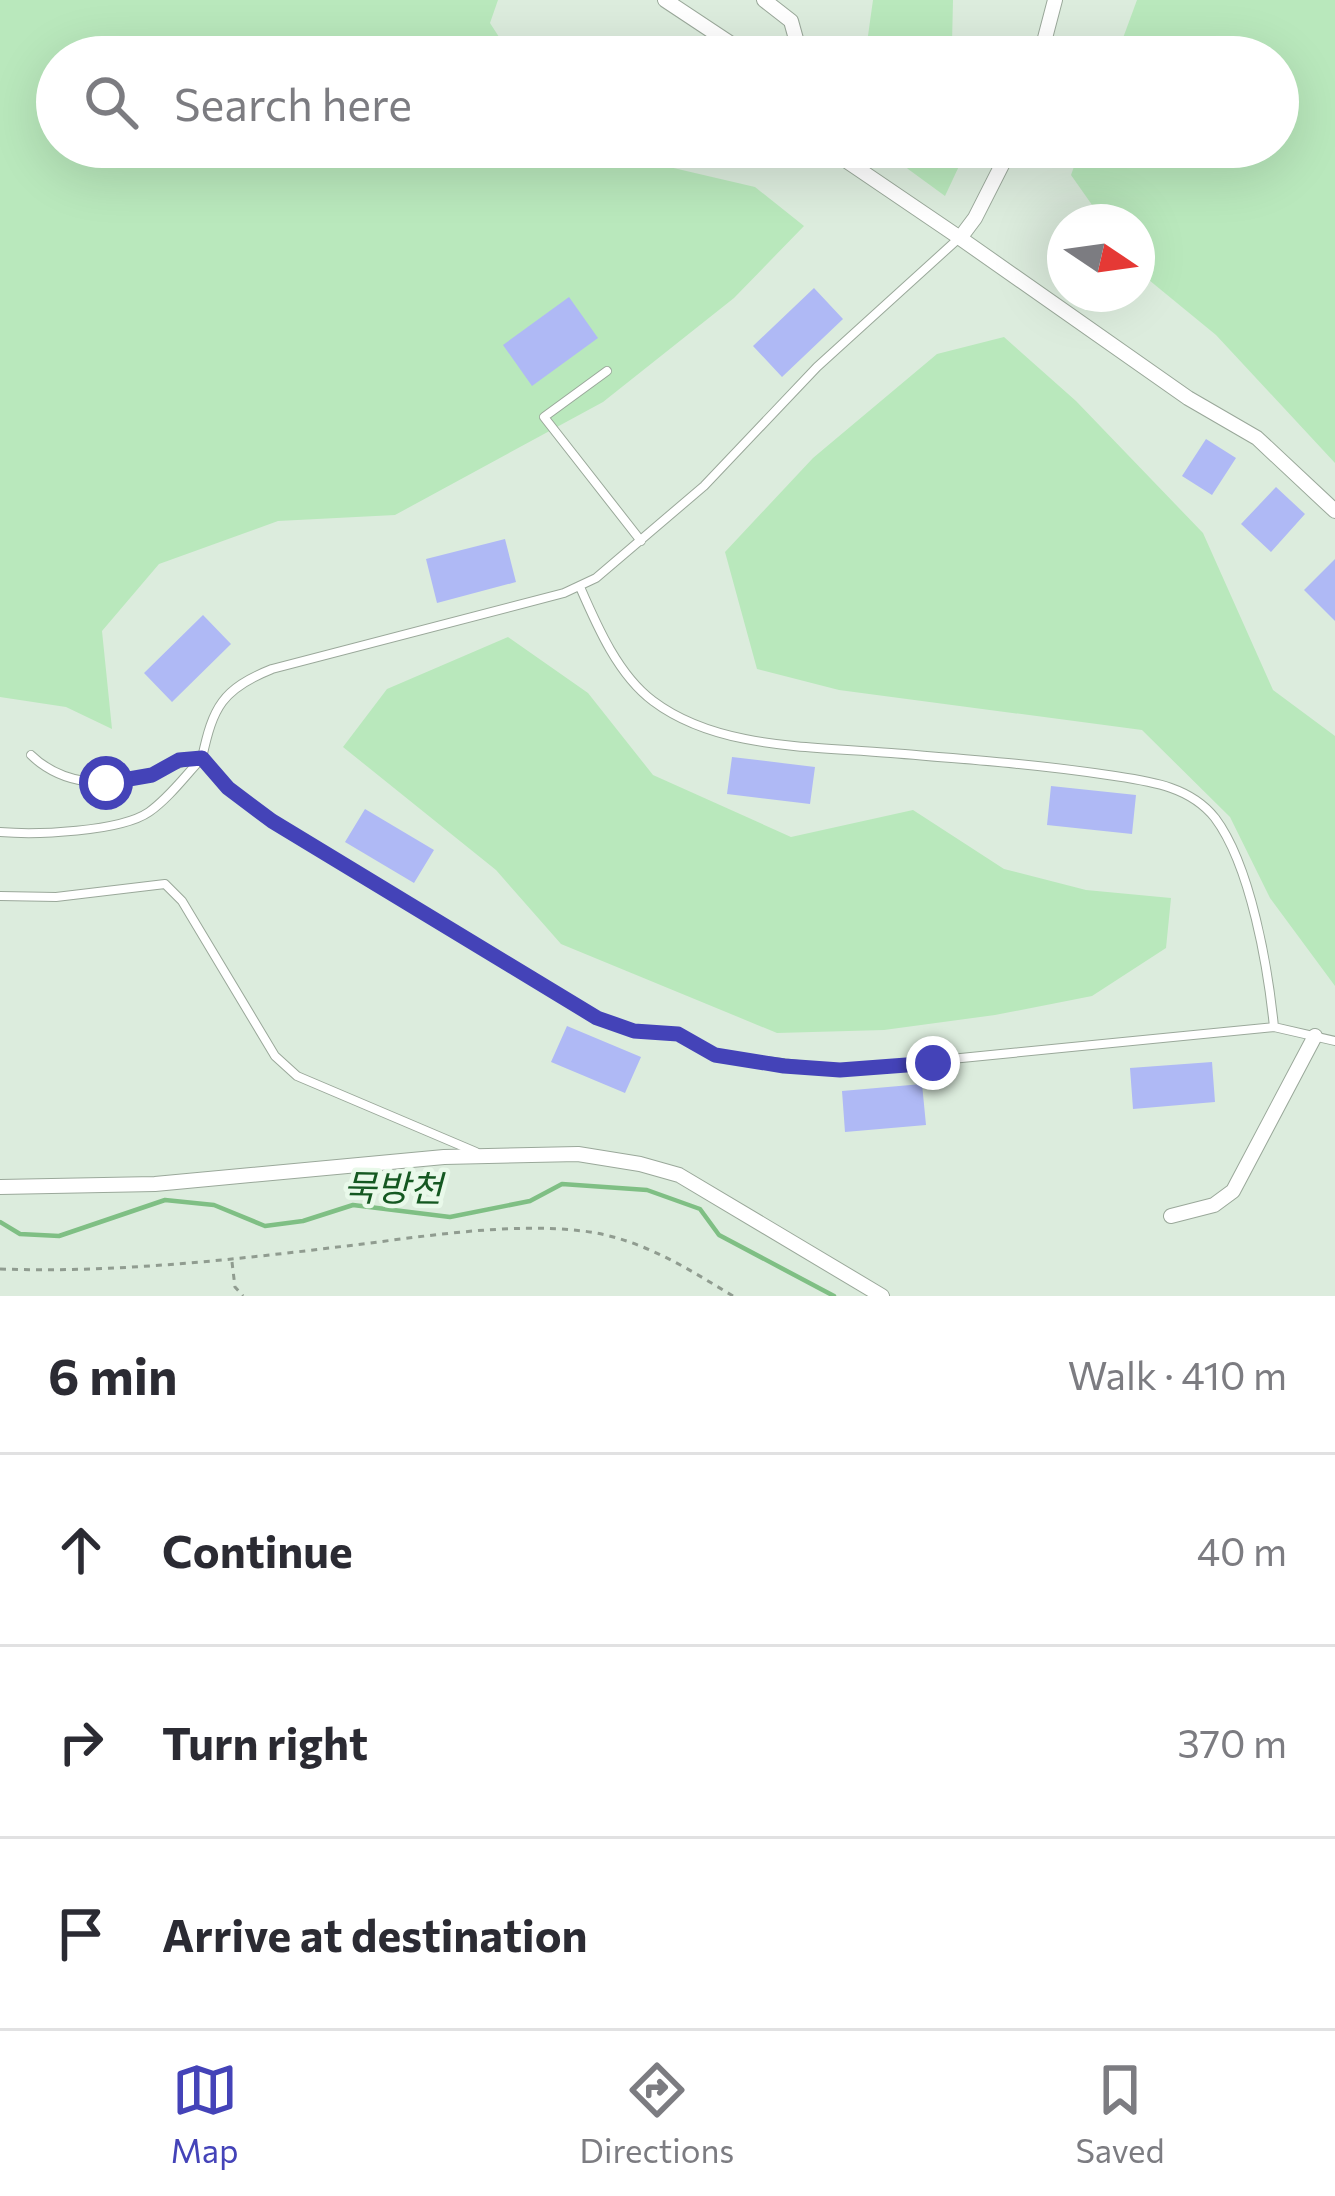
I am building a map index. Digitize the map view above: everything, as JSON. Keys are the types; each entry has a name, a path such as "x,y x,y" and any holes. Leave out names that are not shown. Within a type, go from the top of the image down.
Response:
{"street":[{"path":"665,0 719,36"},
{"path":"764,0 791,20 795,36"},
{"path":"1045,36 1054,0"},
{"path":"857,168 1188,398 1257,438 1335,512"},
{"path":"959,238 1001,168"},
{"path":"1171,1216 1214,1205 1233,1191 1315,1036"},
{"path":"0,1187 155,1184 483,1155 578,1154 679,1175 882,1296"}],"lane":[{"path":"0,832 67,830 135,820 150,812 202,758 217,707 237,683 272,669 580,587 704,486 831,354 959,238"},
{"path":"607,371 544,417 641,541"},
{"path":"580,587 604,641 648,697 688,723 809,746 1047,766 1148,781 1195,799 1214,817 1238,860 1250,897 1274,1027"},
{"path":"31,755 58,775 106,783 152,775 179,760 202,758"},
{"path":"202,758 228,788 272,821 597,1018 634,1031 678,1034 715,1055 840,1070 1274,1027 1335,1042"},
{"path":"0,896 56,897 165,884 182,901 275,1056 297,1076 483,1155"}],"path":[{"path":"0,1269 231,1260 453,1234 582,1231 639,1244 733,1296"},
{"path":"231,1260 235,1287 243,1296"},
{"path":"227,1296 235,1287"}],"green space":[{"path":"0,0 498,0 490,23 498,36 36,36 36,168 673,168 755,187 804,226 734,298 603,402 395,515 278,521 159,564 102,631 112,729 66,707 0,697"},
{"path":"873,0 953,0 952,36 868,36"},
{"path":"1137,0 1335,0 1335,463 1216,335 1155,285 1155,204 1091,204 1071,175 1074,168 1299,168 1299,36 1124,36"},
{"path":"907,168 958,168 945,196"},
{"path":"1004,337 1076,401 1203,533 1273,690 1335,736 1335,986 1270,898 1230,817 1142,730 839,690 757,669 725,552 813,458 937,354"},
{"path":"508,637 588,693 653,775 791,837 913,810 1004,869 1086,890 1171,898 1166,948 1092,996 884,1030 777,1033 561,944 496,870 343,747 387,689"}],"building":[{"path":"814,288 843,319 782,377 753,346"},
{"path":"569,297 598,338 532,386 503,345"},
{"path":"1206,439 1236,458 1212,495 1182,476"},
{"path":"1276,487 1305,514 1271,552 1241,524"},
{"path":"505,539 516,582 437,603 426,559"},
{"path":"1335,559 1335,621 1304,590"},
{"path":"203,615 231,644 172,702 144,673"},
{"path":"732,757 815,767 810,804 727,794"},
{"path":"1051,786 1136,795 1132,834 1047,825"},
{"path":"365,809 434,850 414,883 345,842"},
{"path":"567,1026 641,1057 625,1093 551,1062"},
{"path":"1212,1062 1215,1102 1133,1109 1130,1068"},
{"path":"922,1084 926,1125 845,1132 842,1091"}],"waterway":[{"name":"묵방천","path":"0,1222 20,1234 59,1236 165,1200 214,1205 265,1226 303,1221 353,1205 450,1217 530,1201 562,1184 647,1190 700,1209 719,1235 834,1296"}],"route":[{"path":"106,783 152,775 179,760 202,758 228,788 272,821 597,1018 634,1031 678,1034 715,1055 784,1066 840,1070 933,1063"}]}
